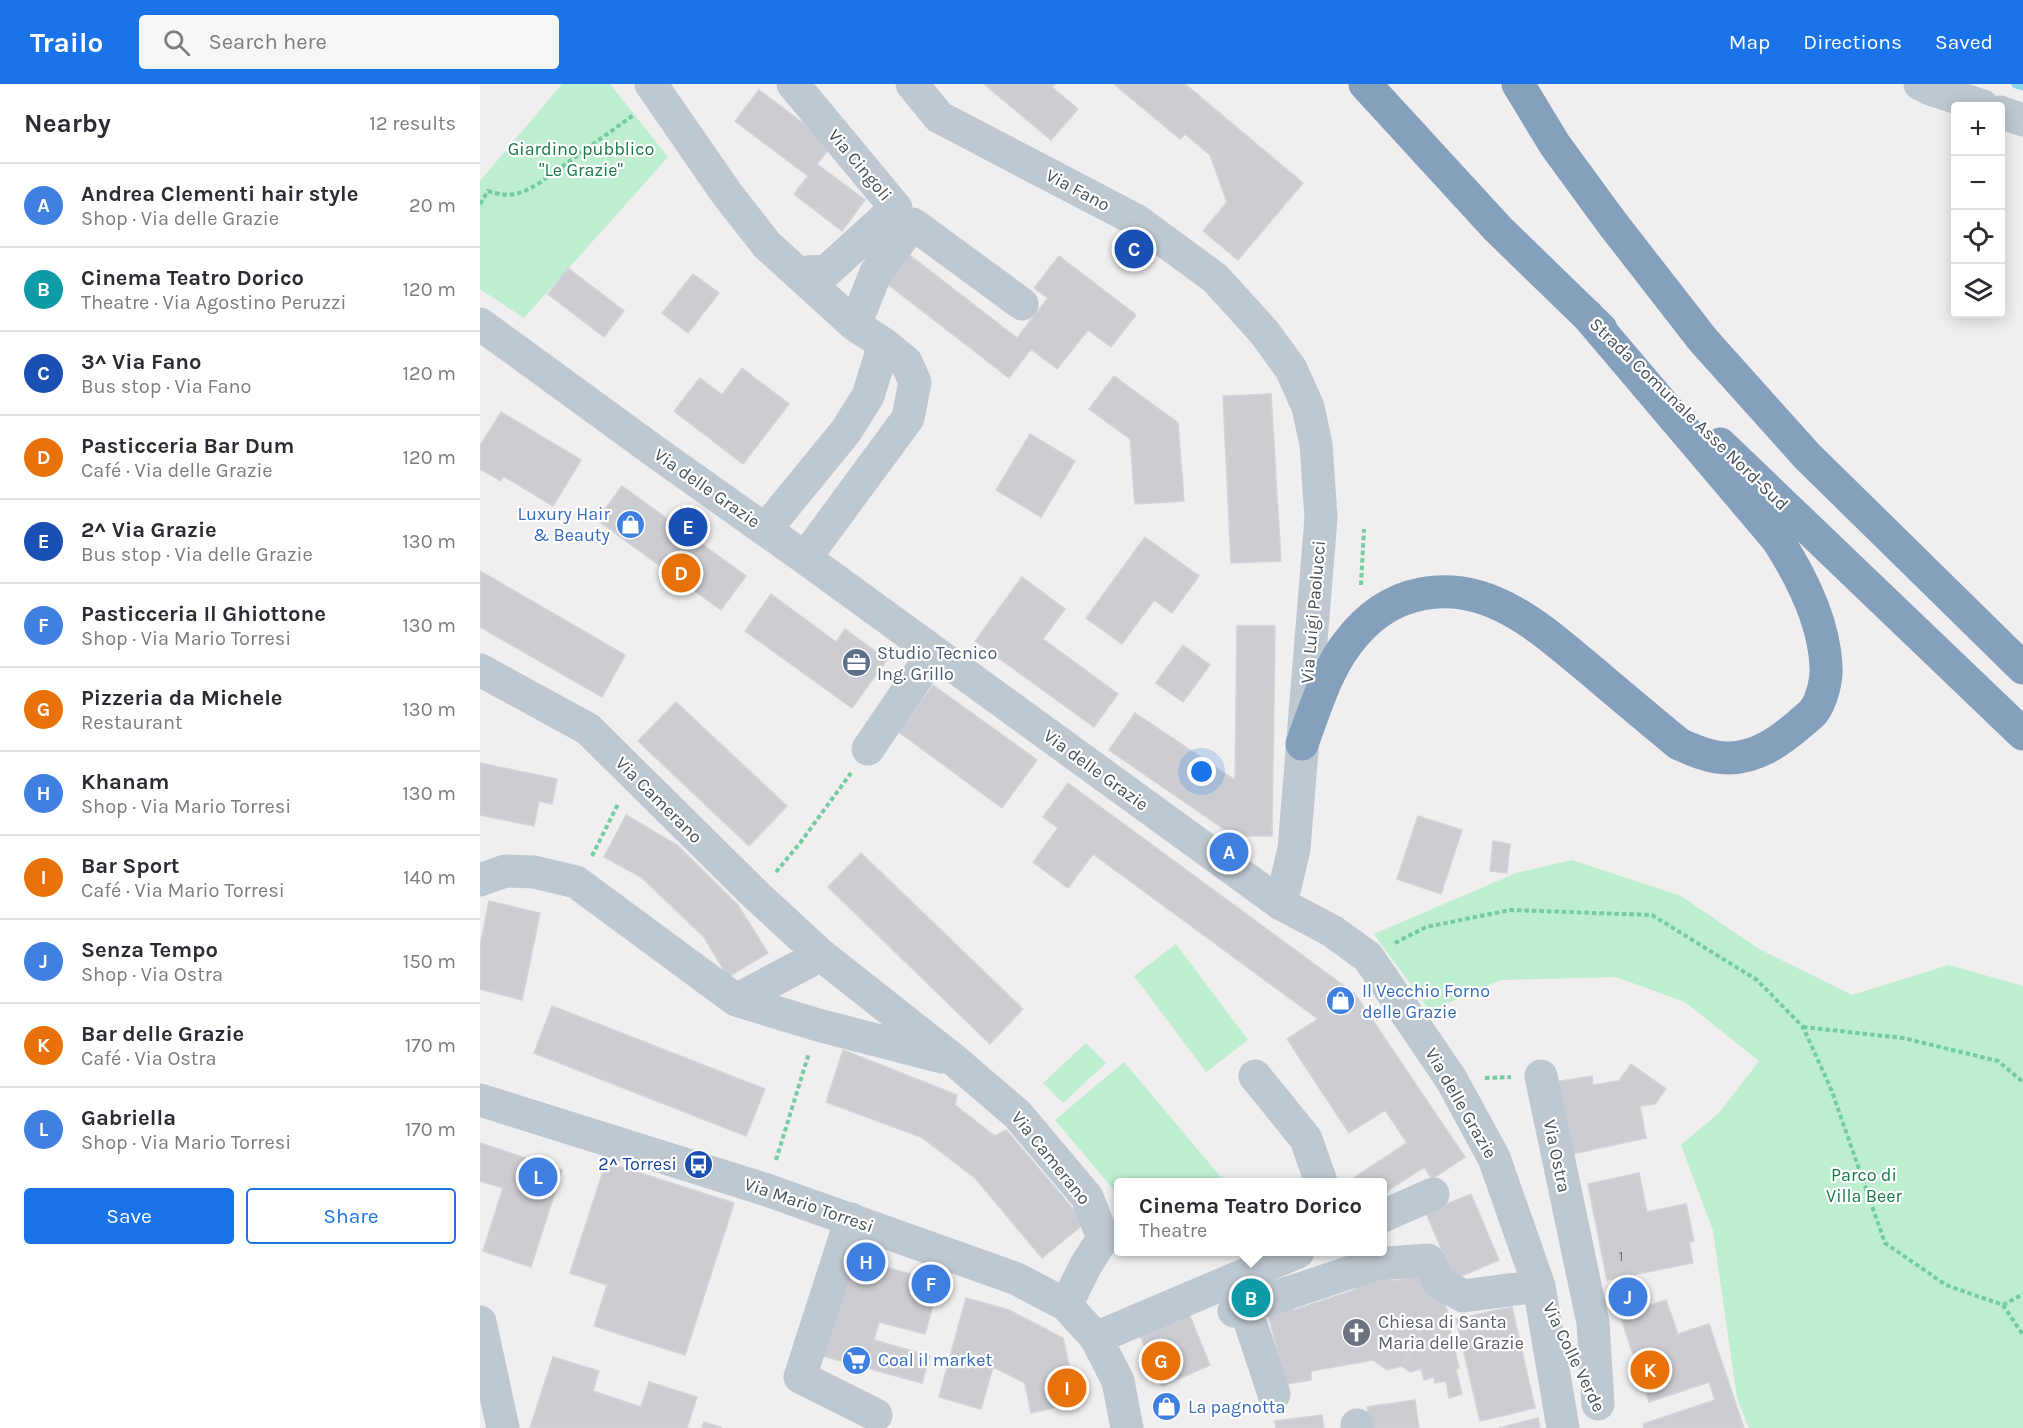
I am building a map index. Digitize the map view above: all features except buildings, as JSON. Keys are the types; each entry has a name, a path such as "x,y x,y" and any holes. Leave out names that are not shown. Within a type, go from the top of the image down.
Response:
{"highway":[{"name":"Strada Comunale Asse Nord-Sud","path":"1365,84 1498,229 2023,734"},
{"path":"1518,84 1555,145 1703,340 1807,456 2023,668"},
{"path":"1302,744 1324,689 1346,644 1368,621 1392,603 1420,593 1444,591 1475,596 1511,610 1540,629 1679,744 1703,754 1728,758 1757,753 1779,741 1815,711 1827,668 1821,636 1810,599 1794,565 1777,539 1587,315"}],"street":[{"name":"Via Cingoli","path":"793,84 896,208 828,270 798,273"},
{"name":"Via Fano","path":"912,84 939,117 1136,220 1215,278 1264,332"},
{"path":"1920,84 1971,102"},
{"path":"655,90 727,194 767,245 855,325 906,362 915,382 908,418 806,558"},
{"path":"2005,113 2023,120"},
{"path":"855,325 876,272 913,224 1022,304"},
{"name":"Via delle Grazie","path":"480,324 1281,904 1332,931 1368,957 1451,1079 1499,1169 1539,1286 1563,1428"},
{"name":"Via Luigi Paolucci","path":"1264,332 1291,369 1308,407 1316,444 1321,518 1294,849 1281,904"},
{"path":"766,529 846,432 868,396 884,344"},
{"path":"846,432 883,454"},
{"path":"868,749 934,652"},
{"name":"Via Camerano","path":"480,670 588,729 756,895 821,955 954,1060 1018,1115 1087,1197 1104,1238 1086,1265 1066,1305"},
{"name":"Via Camerano","path":"480,880 505,871 534,872 576,882 736,999 818,1025 954,1060"},
{"path":"736,999 821,955"},
{"path":"1255,1076 1305,1139 1320,1178"},
{"name":"Via Ostra","path":"1541,1076 1593,1323 1604,1416"},
{"name":"Via Mario Torresi","path":"480,1100 767,1190 1017,1279 1066,1305 1096,1338 1118,1381 1127,1428"},
{"path":"1387,1214 1433,1194"},
{"path":"851,1219 800,1377 876,1415"},
{"path":"1096,1338 1286,1256"},
{"path":"1274,1394 1240,1309 1375,1264 1428,1260 1440,1281 1463,1296 1539,1286"},
{"name":"Via Colle Verde","path":"1539,1286 1604,1416"},
{"path":"480,1322 503,1428"},
{"path":"1559,1330 1593,1323"}],"path":[{"path":"480,204 488,191 503,196 522,193 538,184 655,90"},
{"path":"800,843 868,749"},
{"path":"592,855 633,775"},
{"path":"1368,957 1426,927 1510,910 1652,915 1757,980 1803,1027 1831,1089 1885,1243 1946,1285 2002,1305 2023,1335"},
{"path":"767,1190 818,1025"},
{"path":"1803,1027 1903,1038 1998,1061 2023,1082"},
{"path":"1451,1079 1541,1076"},
{"path":"2002,1305 2023,1294"}],"green space":[{"name":"Giardino pubblico \"Le Grazie\"","path":"562,84 610,84 668,157 524,318 480,289 480,181"},
{"name":"Parco di Villa Beer","path":"1572,860 1681,896 1759,949 1852,995 1949,965 2023,986 2023,1428 1749,1428 1737,1398 1713,1231 1681,1145 1719,1113 1759,1061 1685,1002 1616,977 1501,980 1430,1011 1374,934 1516,873"},
{"path":"1176,944 1248,1040 1206,1072 1134,976"},
{"path":"1086,1043 1106,1063 1063,1103 1043,1083"},
{"path":"1124,1062 1222,1178 1114,1178 1114,1190 1055,1120"}],"waterway":[{"path":"2016,84 2023,86"}],"place":[{"name":"3^ Via Fano","path":"1134,249"},
{"name":"Luxury Hair & Beauty","path":"631,524"},
{"name":"2^ Via Grazie","path":"688,527"},
{"name":"Pasticceria Bar Dum","path":"681,573"},
{"name":"Studio Tecnico Ing. Grillo","path":"856,663"},
{"name":"Andrea Clementi hair style","path":"1229,852"},
{"name":"Il Vecchio Forno delle Grazie","path":"1341,1001"},
{"name":"2^ Torresi","path":"698,1164"},
{"name":"Gabriella","path":"538,1177"},
{"name":"Khanam","path":"866,1262"},
{"name":"Pasticceria Il Ghiottone","path":"931,1284"},
{"name":"Senza Tempo","path":"1628,1297"},
{"name":"Cinema Teatro Dorico","path":"1251,1298"},
{"name":"Chiesa di Santa Maria delle Grazie","path":"1357,1332"},
{"name":"Coal il market","path":"857,1360"},
{"name":"Pizzeria da Michele","path":"1161,1361"},
{"name":"Bar delle Grazie","path":"1650,1370"},
{"name":"Bar Sport","path":"1067,1388"},
{"name":"La pagnotta","path":"1167,1407"}]}
